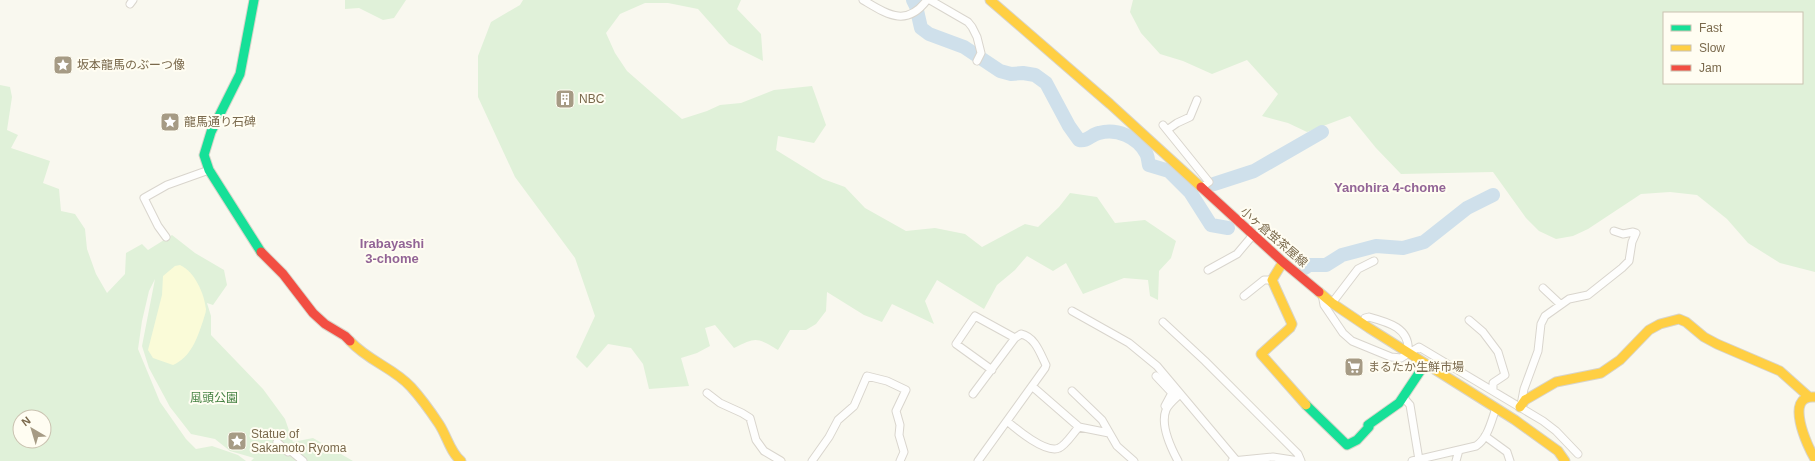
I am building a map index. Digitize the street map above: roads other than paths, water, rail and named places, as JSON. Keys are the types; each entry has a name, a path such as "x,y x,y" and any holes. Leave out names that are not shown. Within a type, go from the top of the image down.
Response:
{"street":[{"path":"253,0 240,74 211,132 204,159 209,170 236,210 262,253 284,274 313,313 325,324 345,336 364,355 400,376 412,388 440,426 456,457 461,461"},
{"path":"863,0 887,14 898,17 912,14 927,0"},
{"path":"930,0 968,22 972,27 981,53 977,61"},
{"name":"小ヶ倉蛍茶屋線","path":"990,0 1110,104 1283,262 1332,303 1545,441 1558,451 1565,461"},
{"path":"1198,100 1190,117 1165,127 1209,182 1202,187"},
{"path":"166,237 158,226 144,198 167,185 209,170"},
{"path":"1520,407 1524,389 1538,351 1542,320 1560,304 1569,299 1588,296 1629,261 1632,242 1636,233 1633,232 1623,234 1614,231"},
{"path":"1208,270 1237,254 1253,235"},
{"path":"1332,303 1358,269 1374,260"},
{"path":"1272,280 1283,262"},
{"path":"1244,296 1264,280 1272,280"},
{"path":"1272,280 1292,324 1290,328 1261,354 1311,410 1347,445 1359,439 1369,427 1368,425 1388,413 1403,397 1425,364"},
{"path":"1543,288 1560,304"},
{"path":"1322,294 1324,305 1343,334 1352,341 1391,357 1401,358 1419,347 1493,390 1556,431 1578,454"},
{"path":"1072,311 1129,344 1157,366 1234,461 1273,457 1282,457 1294,461 1300,461 1298,454 1205,361 1163,322"},
{"path":"992,370 956,344 975,316 1015,338"},
{"path":"1365,318 1369,316 1382,320 1402,331 1409,344 1408,353"},
{"path":"1520,407 1525,400 1556,382 1601,373 1620,360 1649,330 1660,324 1679,319 1686,322 1704,337 1717,344 1780,372 1812,397"},
{"path":"1469,320 1483,332 1498,352 1505,375 1493,383 1493,390"},
{"path":"974,394 1015,338 1021,334 1028,336 1035,344 1046,365 1033,387 978,461"},
{"path":"812,461 829,437 838,420 854,406 867,376 887,381 906,390 895,415 900,425 899,435 904,452 900,461"},
{"path":"1156,376 1172,393 1165,404 1165,419 1168,440 1178,461"},
{"path":"1033,387 1079,426 1109,433"},
{"path":"1072,392 1102,420 1118,446 1134,461"},
{"path":"707,393 720,403 750,418 756,440 764,451 781,461"},
{"path":"1166,410 1180,394"},
{"path":"1403,397 1410,405 1416,460 1476,446 1482,442 1496,408"},
{"path":"1812,397 1801,401 1798,408 1811,452 1815,459"},
{"path":"1007,421 1033,442 1054,448 1061,447 1079,426"},
{"path":"1485,436 1507,452 1510,461"},
{"path":"277,442 288,452 291,451 303,461"},
{"path":"1456,461 1459,450"}],"waterway":[{"path":"913,0 916,6 921,28 929,34 964,47 1000,71 1011,74 1023,73 1035,75 1046,83 1069,126 1079,140 1085,140 1096,134 1106,132 1119,133 1132,138 1146,153 1149,165 1169,171 1190,192 1211,225 1228,228"},
{"path":"1214,184 1254,171 1322,132"},
{"path":"1305,268 1309,265 1326,265 1342,255 1376,246 1403,248 1424,242 1467,208 1493,195"}],"place":[{"name":"坂本龍馬のぶーつ像","path":"63,65"},
{"name":"NBC","path":"565,99"},
{"name":"龍馬通り石碑","path":"170,122"},
{"name":"まるたか生鮮市場","path":"1354,367"},
{"name":"Statue of Sakamoto Ryoma","path":"237,441"}],"district":[{"name":"Yanohira 4-chome","path":"1390,187"},
{"name":"Irabayashi 3-chome","path":"392,250"}],"park label":[{"name":"風頭公園","path":"214,398"}]}
